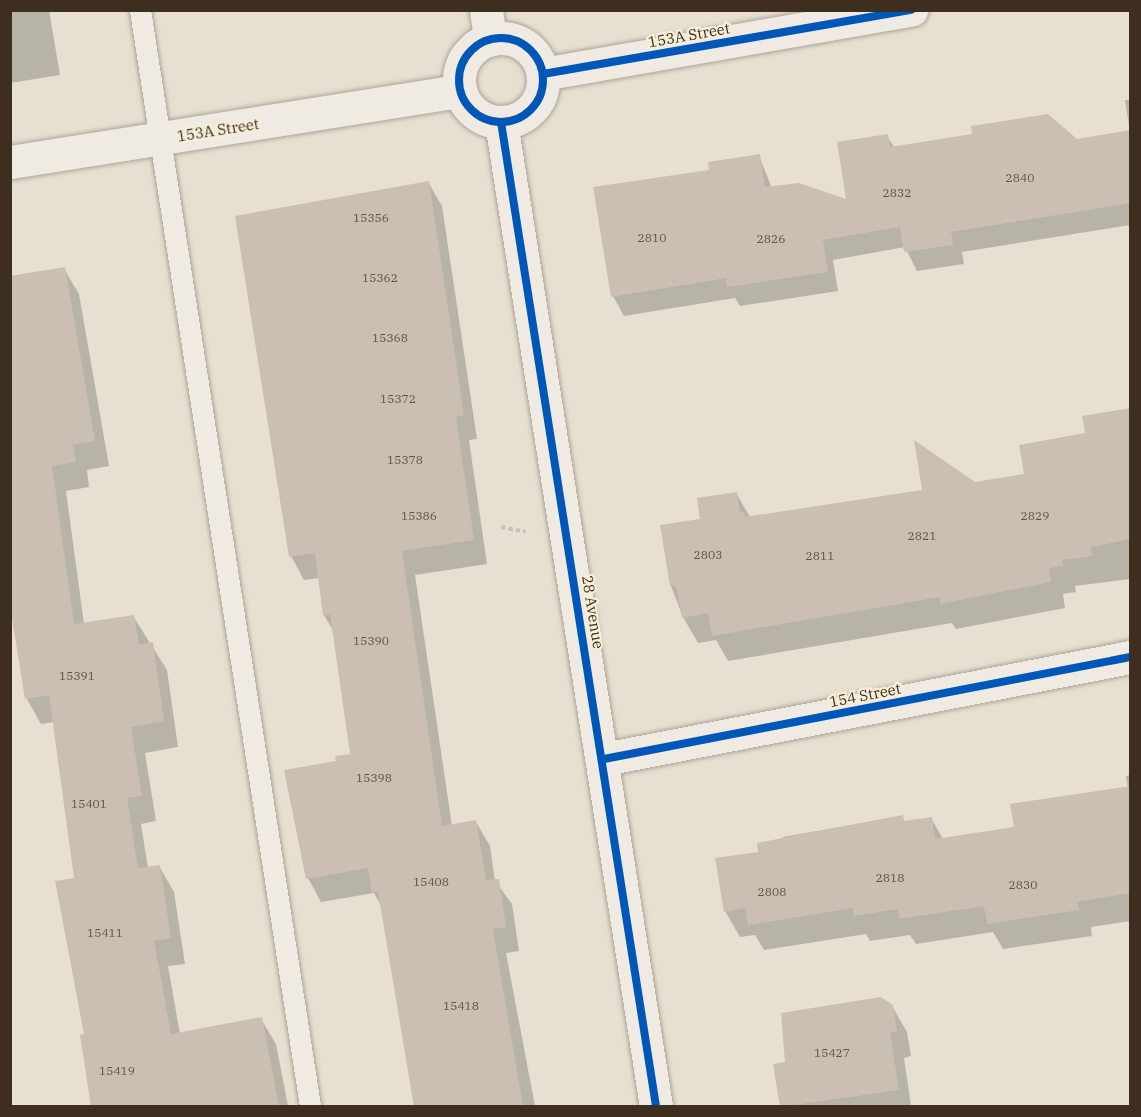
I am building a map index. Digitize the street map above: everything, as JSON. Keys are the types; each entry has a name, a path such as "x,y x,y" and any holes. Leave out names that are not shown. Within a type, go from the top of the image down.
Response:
{"street":[{"name":"153A Street","path":"543,74 911,10"},
{"path":"488,25 531,50 543,74 543,86 533,108 524,116 501,122 475,114 460,91 463,64 488,25"},
{"name":"153A Street","path":"10,162 460,91"},
{"name":"28 Avenue","path":"501,122 604,759 656,1107"},
{"name":"154 Street","path":"604,759 1131,657"}],"lane":[{"path":"140,10 158,139 310,1107"}],"building":[{"path":"1048,114 1077,139 1131,130 1131,203 951,232 953,245 904,252 900,227 823,240 828,272 727,287 726,278 611,297 593,187 709,170 708,162 760,154 765,187 799,183 846,199 837,142 888,134 890,147 972,134 971,126"},
{"path":"429,181 464,415 456,417 474,540 402,551 442,826 476,820 486,880 499,879 506,927 493,929 523,1107 414,1107 378,892 372,893 368,868 306,879 284,770 336,761 335,756 350,754 330,614 323,616 315,553 289,557 235,216"},
{"path":"65,267 95,441 73,445 76,462 52,466 74,624 134,615 139,645 153,642 164,721 131,727 142,796 127,798 138,868 160,865 171,938 154,941 171,1034 262,1017 279,1107 91,1107 80,1035 84,1034 55,881 74,878 49,695 25,699 10,606 10,276"},
{"path":"1131,408 1131,539 1091,547 1092,556 1062,560 1063,566 1049,568 1051,582 940,604 939,597 712,636 708,613 682,618 676,586 670,586 660,525 700,519 697,498 737,492 740,513 744,512 745,517 922,490 914,440 975,482 1024,474 1019,445 1085,433 1082,416"},
{"path":"1131,786 1131,893 1077,902 1079,910 987,924 984,906 899,919 898,909 854,916 853,908 748,925 745,908 724,912 715,858 758,852 757,843 903,815 904,821 932,817 935,839 1014,827 1010,804"},
{"path":"881,997 893,1005 897,1031 890,1032 899,1090 780,1107 773,1064 785,1062 781,1013"}],"cycle path":[{"path":"543,74 911,10"},
{"path":"501,38 524,45 536,57 543,80 536,103 524,115 501,122 478,115 466,103 459,80 466,57 478,45 501,38"},
{"path":"501,122 656,1106"},
{"path":"604,759 1130,657"}]}
